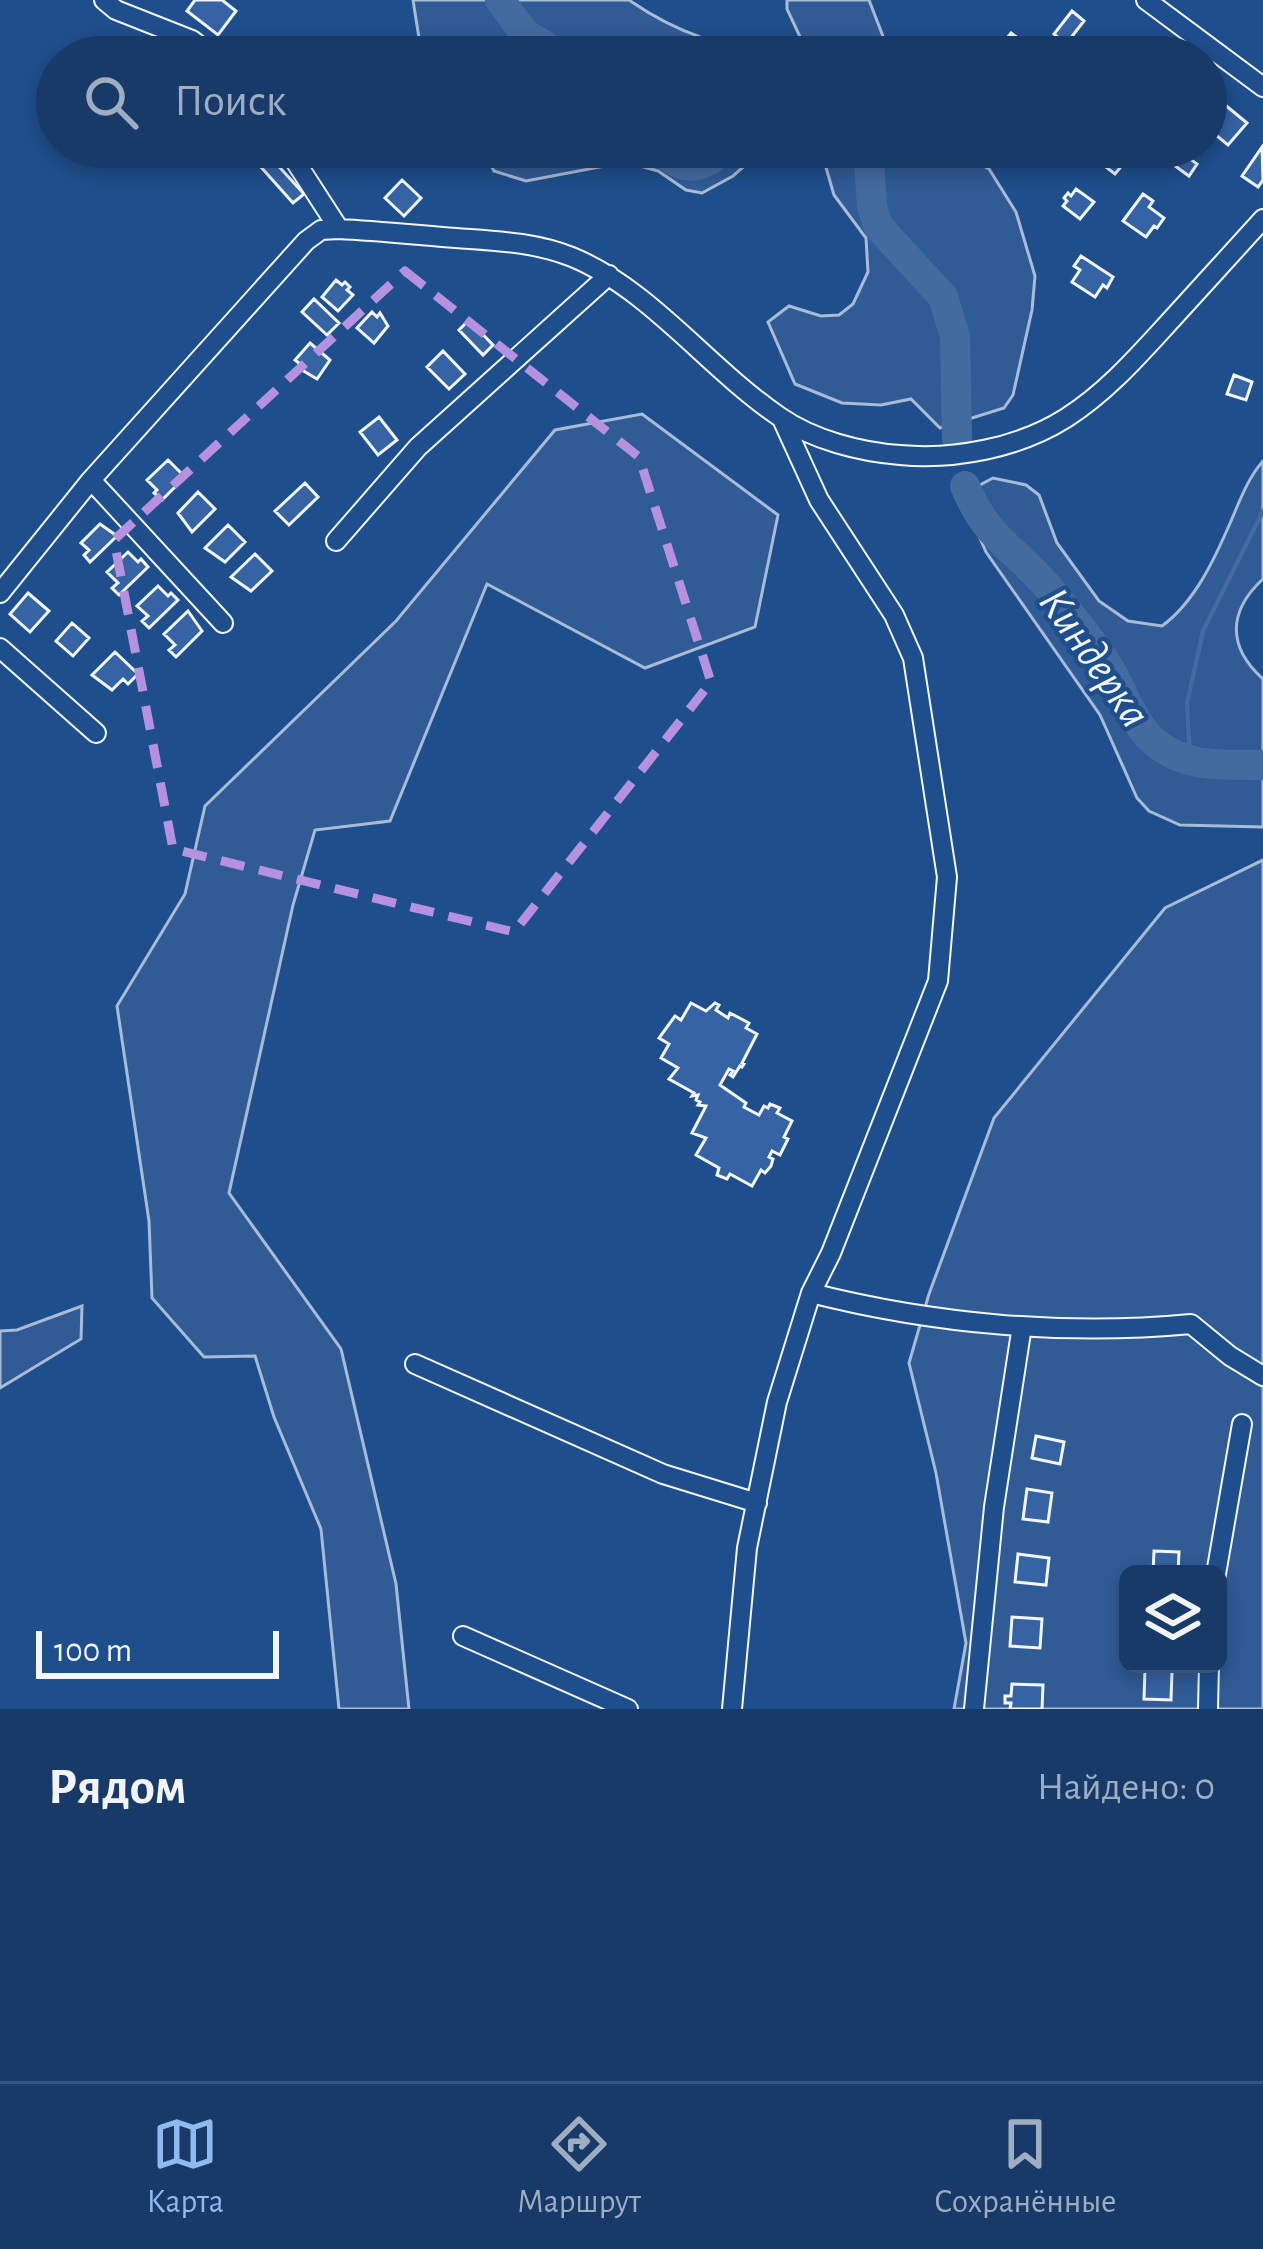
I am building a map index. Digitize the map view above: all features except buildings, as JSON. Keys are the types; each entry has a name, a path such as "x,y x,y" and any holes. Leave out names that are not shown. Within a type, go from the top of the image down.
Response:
{"street":[{"path":"104,0 116,10 182,36"},
{"path":"1147,0 1198,36"},
{"path":"1227,59 1263,87"},
{"path":"300,168 339,229"},
{"path":"0,593 91,480 321,230 512,241 571,257 632,291 782,419 832,441 917,457 969,452 1030,435 1065,418 1122,374 1263,218"},
{"path":"336,541 418,446 608,275"},
{"path":"732,1709 748,1548 777,1402 811,1293 938,981 947,877 914,658 894,615 819,500 782,419"},
{"path":"91,480 224,623"},
{"path":"0,648 95,734"},
{"path":"811,1293 892,1310 1022,1326 1123,1330 1191,1324 1230,1357 1263,1376"},
{"path":"974,1709 996,1485 1022,1326"},
{"path":"416,1364 663,1474 757,1503"},
{"path":"1218,1565 1242,1424"},
{"path":"463,1636 628,1709"},
{"path":"1208,1673 1208,1709"}],"highlighted area":[{"path":"405,271 639,457 711,682 514,932 173,849 114,540"}],"shaded area":[{"path":"413,0 629,0 698,36 419,36"},
{"path":"787,0 869,0 883,36 800,36"},
{"path":"492,168 594,168 526,181"},
{"path":"647,168 742,168 702,193 686,190"},
{"path":"826,168 989,169 1016,212 1035,276 1013,395 1004,408 940,428 911,399 881,405 842,403 795,384 768,322 789,306 821,316 839,315 853,304 868,272 866,238 834,195"},
{"path":"642,414 778,515 755,627 645,668 487,584 390,821 315,830 293,905 229,1193 341,1349 396,1584 409,1709 339,1709 321,1529 274,1417 255,1356 204,1357 152,1298 149,1221 117,1006 185,894 205,806 396,621 555,430"},
{"path":"1263,461 1263,579 1243,604 1236,629 1243,654 1263,679 1263,827 1180,825 1149,811 1137,798 1100,715 986,552 976,529 978,486 993,478 1026,485 1039,495 1057,543 1099,601 1128,621 1162,626 1203,578"},
{"path":"1263,860 1263,1709 954,1709 966,1643 936,1473 909,1363 929,1294 994,1118 1165,908"},
{"path":"82,1306 81,1339 0,1388 0,1331 17,1330"}],"waterway":[{"name":"Киндерка","path":"500,0 529,36"},
{"name":"Киндерка","path":"869,168 878,226 943,297 955,336 957,438"},
{"name":"Киндерка","path":"965,486 991,530 1046,585 1094,645 1148,736 1182,758 1221,765 1263,765"},
{"path":"1190,762 1187,703 1203,631 1263,511"}]}
